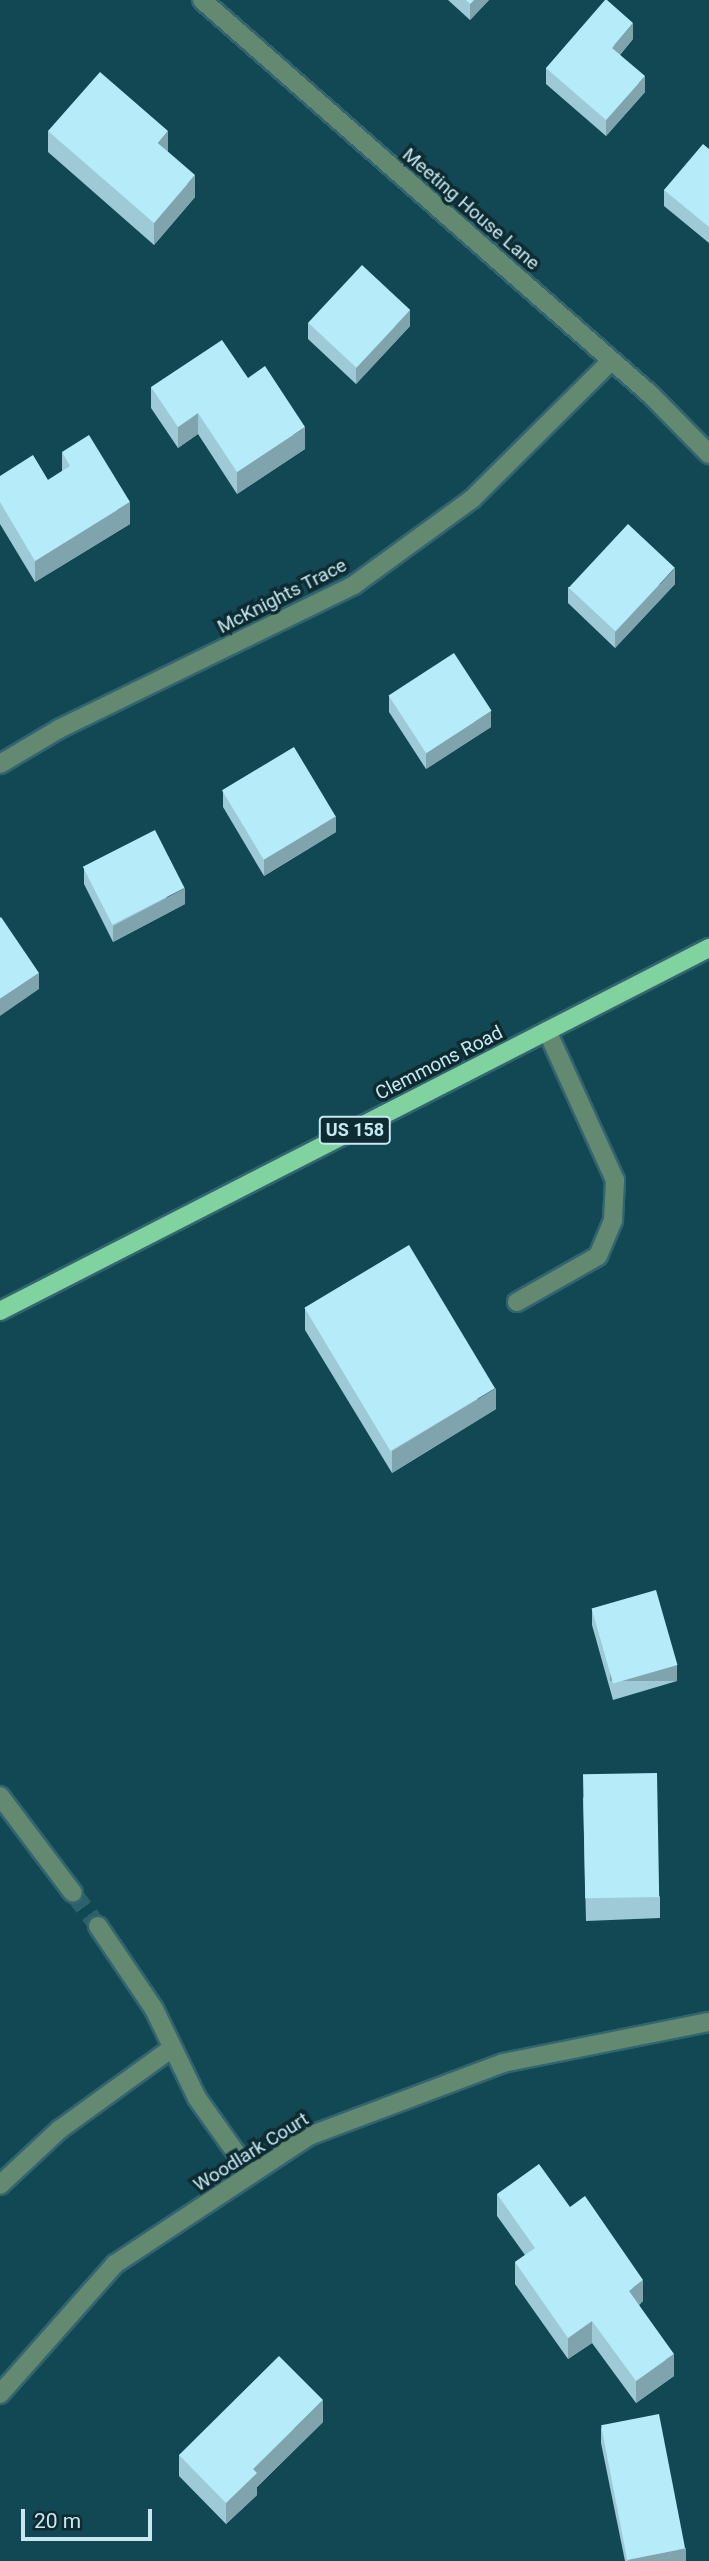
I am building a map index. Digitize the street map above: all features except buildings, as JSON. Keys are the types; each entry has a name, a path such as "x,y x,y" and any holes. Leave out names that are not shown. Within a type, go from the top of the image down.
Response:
{"main road":[{"name":"Clemmons Road","path":"0,1311 709,948"}],"street":[{"name":"Meeting House Lane","path":"202,0 611,361 709,454"},
{"name":"McKnights Trace","path":"0,764 59,729 354,585 471,499 611,361"},
{"path":"517,1302 598,1256 613,1220 615,1180 548,1031"},
{"path":"0,1796 73,1893"},
{"path":"98,1926 155,2009 171,2049 197,2098 251,2174"},
{"name":"Woodlark Court","path":"0,2394 115,2264 309,2136 503,2063 709,2022"},
{"path":"0,2185 59,2130 171,2049"}],"tunnel":[{"path":"73,1893 98,1926"}]}
